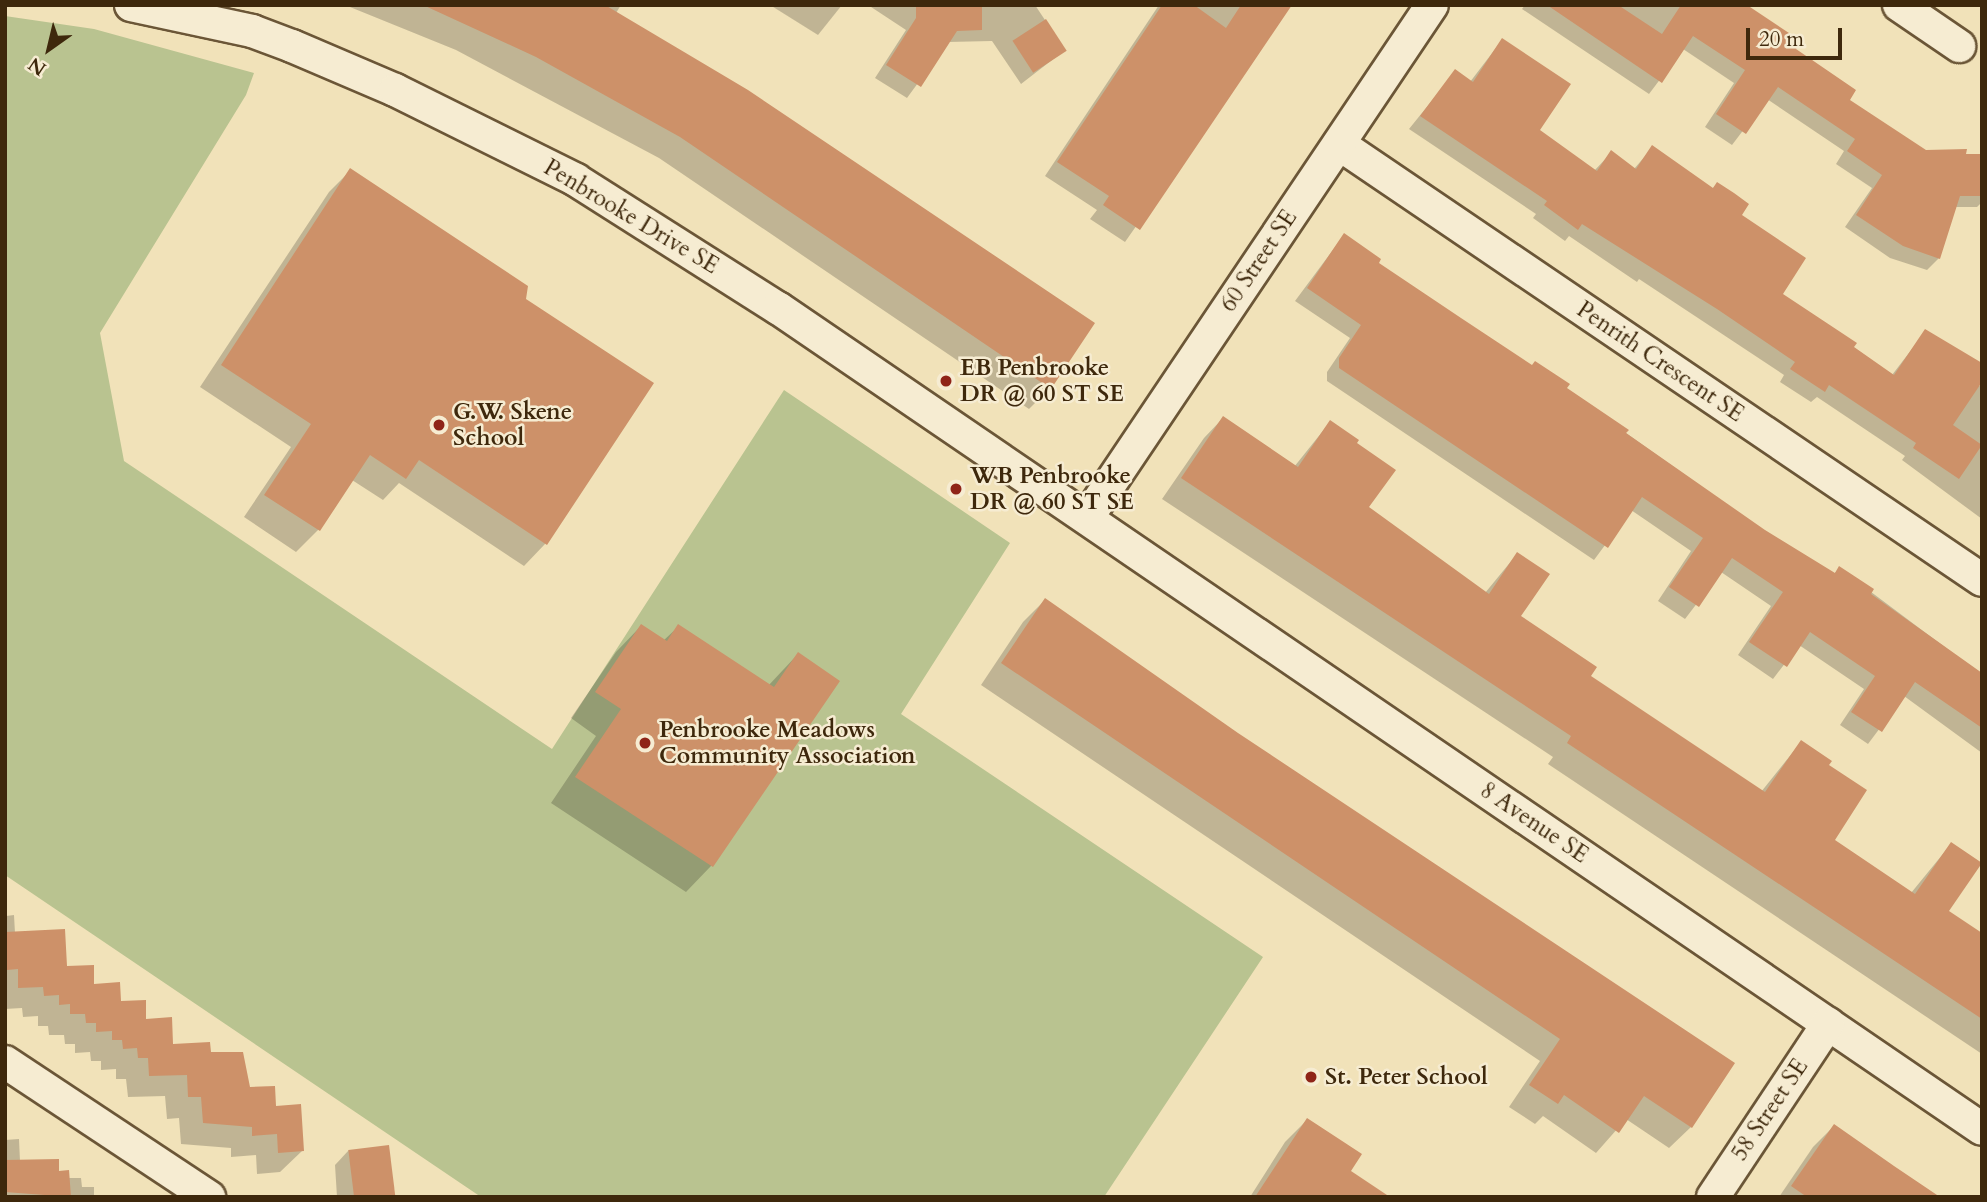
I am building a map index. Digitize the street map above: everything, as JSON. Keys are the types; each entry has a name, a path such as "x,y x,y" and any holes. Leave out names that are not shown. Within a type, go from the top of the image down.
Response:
{"street":[{"name":"Penbrooke Drive SE","path":"131,5 256,18 576,180 778,308 1087,518"},
{"name":"60 Street SE","path":"1087,518 1432,5"},
{"path":"1899,5 1959,46"},
{"name":"Penrith Crescent SE","path":"1339,144 1982,580"},
{"name":"8 Avenue SE","path":"1087,518 1982,1129"},
{"name":"58 Street SE","path":"1713,1197 1828,1024"},
{"path":"5,1062 209,1197"}],"green space":[{"path":"5,16 94,29 254,73 246,95 100,333 124,461 552,749 784,390 1010,543 901,714 1263,957 1104,1197 481,1197 5,875"}],"building":[{"path":"423,5 605,5 748,90 1095,323 1051,389 680,137 536,57"},
{"path":"916,5 982,5 982,30 957,31 921,87 886,65 916,18"},
{"path":"1162,5 1194,5 1226,28 1241,5 1292,5 1140,230 1103,205 1109,196 1057,162"},
{"path":"1547,5 1618,5 1662,34 1681,5 1747,5 1801,41 1796,49 1856,90 1850,100 1926,150 1967,149 1966,154 1982,154 1982,196 1960,196 1940,259 1903,246 1856,215 1882,175 1847,151 1855,139 1778,87 1746,134 1716,114 1745,70 1693,36 1662,83"},
{"path":"1046,19 1067,51 1033,73 1012,41"},
{"path":"1502,38 1571,84 1540,130 1597,171 1611,150 1636,169 1652,145 1713,188 1717,182 1734,193 1749,204 1742,215 1806,258 1783,294 1857,343 1854,347 1894,375 1925,329 1982,363 1982,382 1953,425 1982,445 1959,479 1913,448 1916,443 1829,385 1825,392 1790,369 1795,362 1717,309 1582,224 1578,230 1544,205 1547,201 1420,116 1455,69 1473,82"},
{"path":"350,168 528,286 526,299 654,383 547,545 419,460 406,479 370,455 320,531 264,495 311,424 221,365"},
{"path":"1344,233 1381,259 1379,263 1461,318 1532,365 1535,361 1570,384 1567,388 1629,430 1626,433 1765,530 1835,573 1839,566 1874,589 1871,594 1982,673 1982,728 1915,682 1882,732 1851,712 1875,676 1810,632 1787,667 1749,642 1783,592 1732,558 1699,607 1669,587 1703,538 1642,497 1608,548 1339,368 1339,358 1361,325 1307,288"},
{"path":"1223,416 1298,467 1330,420 1359,440 1357,443 1396,470 1369,507 1489,594 1517,552 1550,574 1521,616 1597,667 1591,676 1765,792 1801,740 1832,761 1829,765 1867,790 1835,840 1915,894 1951,842 1982,863 1949,911 1982,933 1982,1019 1567,743 1571,736 1181,478"},
{"path":"1045,598 1238,733 1735,1063 1692,1128 1644,1096 1619,1133 1564,1095 1558,1104 1529,1085 1560,1039 1001,663"},
{"path":"641,624 667,641 678,624 774,687 798,652 840,681 713,867 575,777 621,709 595,692"},
{"path":"65,929 67,966 94,965 94,984 120,982 121,1001 146,1000 146,1019 172,1017 173,1044 210,1042 211,1052 243,1052 250,1087 275,1086 276,1106 301,1104 304,1151 278,1153 277,1134 252,1136 252,1127 203,1123 201,1097 188,1097 187,1075 149,1076 148,1058 138,1058 137,1048 123,1049 122,1040 112,1040 112,1031 96,1032 96,1023 86,1023 85,1014 70,1014 70,1004 59,1005 59,995 44,996 43,987 18,988 18,969 7,970 5,932"},
{"path":"1307,1118 1362,1154 1351,1171 1390,1197 1255,1197"},
{"path":"1834,1124 1940,1197 1807,1197 1791,1186"},
{"path":"389,1145 395,1197 354,1197 348,1150"},
{"path":"59,1159 59,1171 69,1170 71,1197 5,1192 5,1160"}],"place":[{"name":"EB Penbrooke DR @ 60 ST SE","path":"946,381"},
{"name":"G.W. Skene School","path":"439,425"},
{"name":"WB Penbrooke DR @ 60 ST SE","path":"956,489"},
{"name":"Penbrooke Meadows Community Association","path":"645,743"},
{"name":"St. Peter School","path":"1311,1077"}]}
